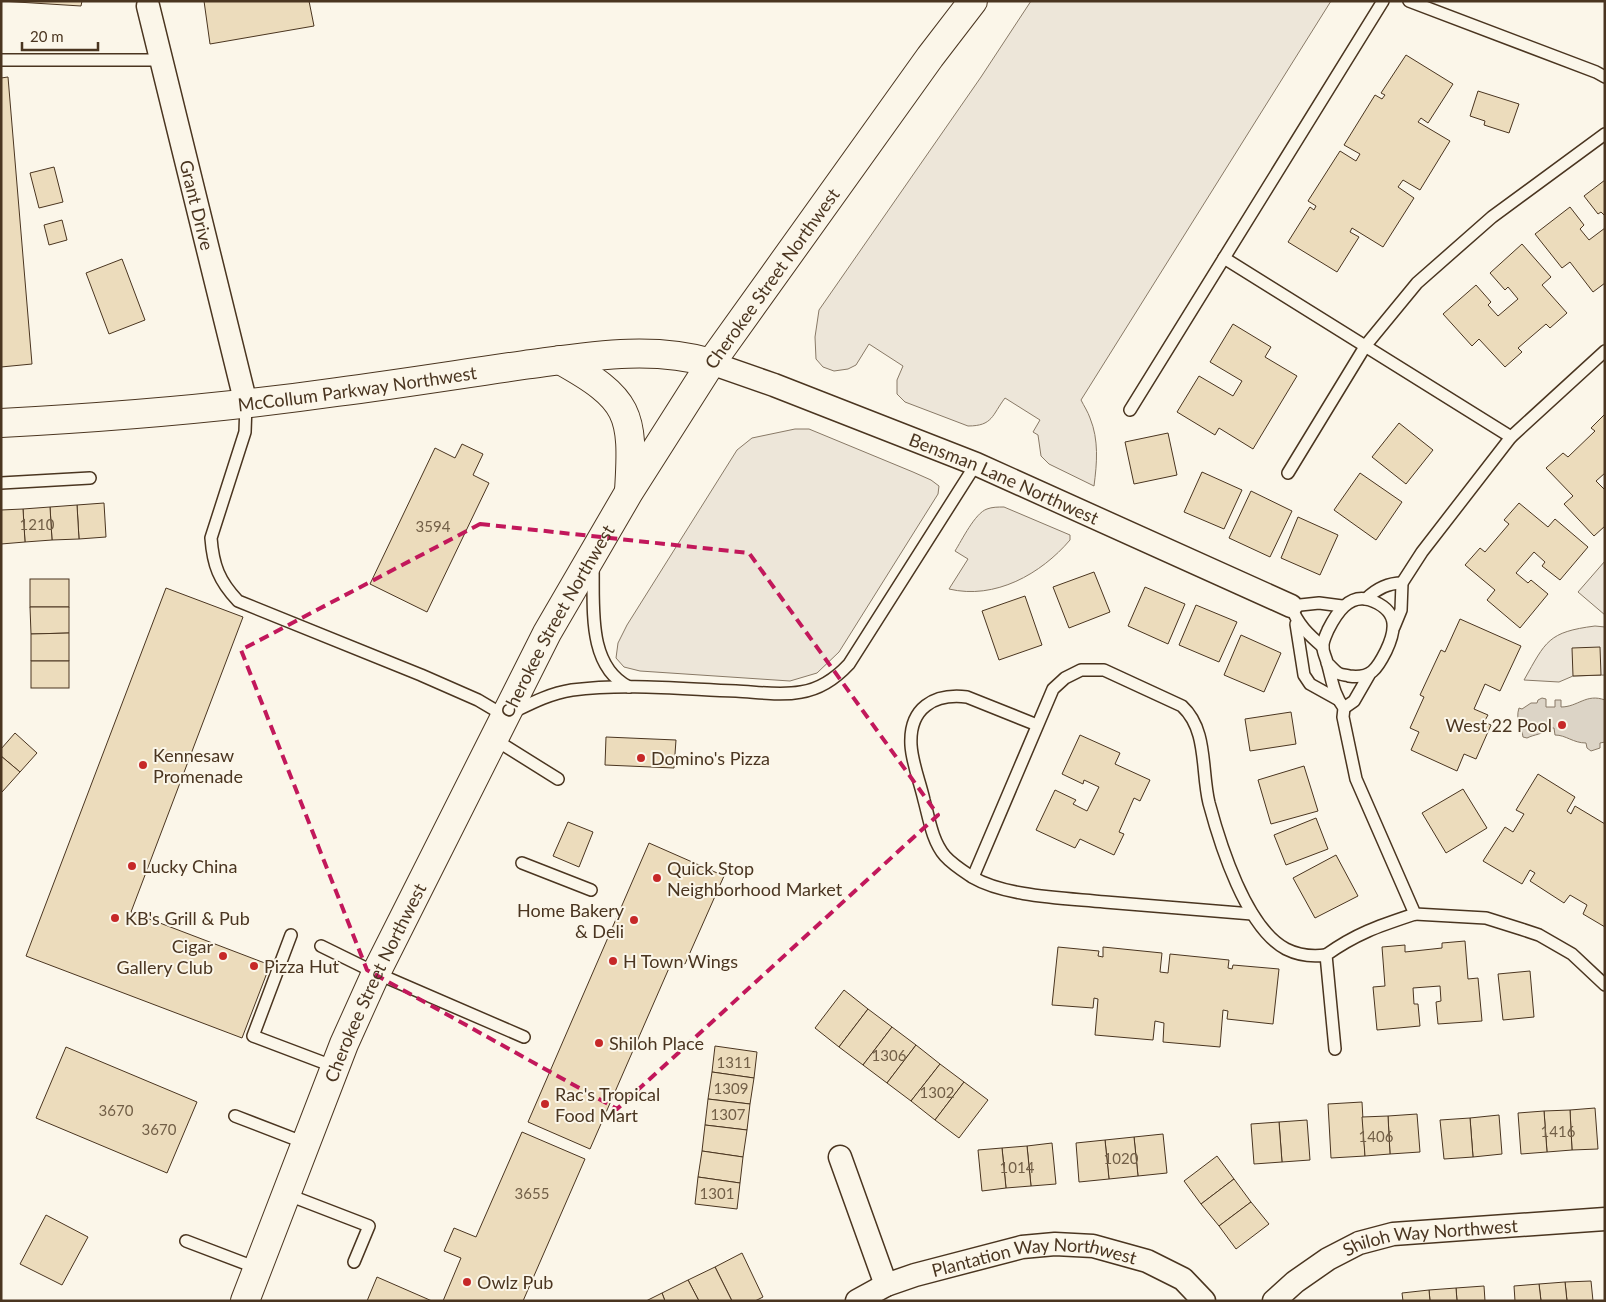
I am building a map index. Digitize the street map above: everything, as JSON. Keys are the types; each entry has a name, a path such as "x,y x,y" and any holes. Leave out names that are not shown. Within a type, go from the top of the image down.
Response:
{"main road":[{"name":"Cherokee Street Northwest","path":"245,1301 256,1268 305,1144 376,973 547,633 629,492 711,363 930,57 973,1"},
{"name":"McCollum Parkway Northwest","path":"1,423 128,416 246,404 560,360 621,354 677,355 711,363"},
{"path":"560,360 600,384 612,394 622,408 628,420 630,436 629,492"}],"street":[{"name":"Grant Drive","path":"148,6 246,404"},
{"name":"Bensman Lane Northwest","path":"711,363 788,390 976,464 1293,612"},
{"path":"840,1157 886,1285"},
{"name":"Shiloh Way Northwest","path":"1274,1301 1294,1282 1328,1260 1359,1243 1394,1234 1605,1219"},
{"name":"Plantation Way Northwest","path":"856,1301 886,1285 915,1275 1022,1248 1055,1244 1093,1246 1147,1261 1182,1279 1204,1301"}],"lane":[{"path":"1130,410 1383,1"},
{"path":"1409,1 1605,77"},
{"path":"1,60 161,60"},
{"path":"1288,474 1366,346 1417,283 1492,217 1605,134"},
{"path":"1224,258 1511,437"},
{"path":"1293,612 1304,675 1310,684 1341,704 1354,702 1369,675 1379,665 1393,638 1394,627 1401,610 1402,582 1422,552 1511,437 1605,352"},
{"path":"246,404 245,432 211,538 216,570 226,588 238,601 478,700 499,727 558,779"},
{"path":"499,727 547,695 574,690 629,687 776,693 801,692 836,678 849,664 976,464"},
{"path":"1,483 90,478"},
{"path":"593,556 595,623 600,651 608,670 614,678 629,687"},
{"path":"1366,599 1379,589 1393,583 1402,582"},
{"path":"1394,627 1389,612 1377,603 1366,599 1354,600 1342,606 1335,615 1325,637 1323,647 1331,681 1341,704 1356,780 1415,914"},
{"path":"1293,612 1319,603 1342,606"},
{"path":"1293,612 1304,631 1323,647"},
{"path":"1327,663 1339,674 1358,677 1369,675"},
{"path":"973,877 1053,689 1065,678 1081,670 1104,670 1182,706 1190,713 1197,726 1209,801 1237,886 1252,914 1276,942 1286,949 1313,957 1326,956 1346,941 1368,930 1415,914 1486,918 1538,935 1572,954 1605,985"},
{"path":"1037,725 967,697 942,697 929,702 920,711 913,726 911,744 936,840 945,856 973,877 1009,890 1050,897 1252,914"},
{"path":"522,863 591,890"},
{"path":"291,935 253,1036 336,1067"},
{"path":"321,946 376,973 524,1037"},
{"path":"1326,956 1335,1049"},
{"path":"234,1116 305,1144"},
{"path":"286,1194 368,1226 354,1262"},
{"path":"186,1241 256,1268"}],"highlighted area":[{"path":"480,524 749,553 938,815 617,1109 367,970 241,650"}],"shaded area":[{"path":"1031,1 1331,1 1081,400 1095,435 1094,486 1049,464 1041,456 1038,435 1033,432 1040,420 1005,398 987,422 968,426 905,402 897,394 897,380 903,366 869,344 856,365 848,369 834,371 823,367 816,359 815,337 819,310 981,77"},
{"path":"795,429 809,429 913,472 939,486 938,494 839,652 817,673 790,681 640,671 624,667 616,658 618,643 627,625 737,450 752,438"},
{"path":"1004,507 1070,535 1070,540 1045,564 1016,581 983,591 949,589 968,559 955,551 969,527 987,509"},
{"path":"1605,561 1605,615 1578,592"},
{"path":"1595,626 1605,627 1605,675 1573,676 1559,682 1524,680 1544,647 1550,641 1567,631"},
{"name":"West 22 Pool","path":"1542,698 1546,699 1546,707 1555,707 1555,700 1561,700 1561,707 1592,698 1605,700 1605,742 1600,743 1600,748 1591,751 1587,748 1586,743 1555,735 1554,728 1549,728 1527,738 1523,737 1518,720 1519,708 1522,709 1531,703 1537,703"}],"building":[{"path":"1,1 82,1 81,6"},
{"path":"204,1 309,1 314,26 210,44"},
{"path":"1406,55 1453,84 1428,123 1421,118 1418,122 1450,141 1420,190 1403,180 1398,187 1414,198 1383,247 1352,228 1350,232 1359,237 1337,272 1288,242 1310,207 1314,210 1316,206 1308,201 1340,151 1356,161 1360,154 1344,145 1375,95 1382,99 1385,95 1381,93"},
{"path":"8,77 32,364 1,367 1,78"},
{"path":"1478,91 1519,104 1509,133 1484,125 1485,121 1470,116"},
{"path":"54,167 63,202 39,208 30,173"},
{"path":"1605,180 1605,216 1601,212 1598,214 1584,196"},
{"path":"1570,207 1584,225 1580,229 1589,240 1605,228 1605,283 1593,292 1570,262 1562,268 1535,234"},
{"path":"62,220 67,240 49,245 44,225"},
{"path":"1522,244 1551,277 1542,285 1567,313 1550,328 1546,324 1518,348 1522,352 1505,367 1479,339 1472,346 1443,314 1476,285 1491,302 1488,305 1498,316 1518,299 1508,287 1505,290 1490,273"},
{"path":"122,259 145,320 109,334 86,273"},
{"path":"1233,324 1271,347 1265,357 1297,376 1253,449 1219,428 1215,435 1177,412 1199,376 1233,396 1242,381 1210,362"},
{"path":"1605,414 1605,473 1596,481 1605,490 1605,526 1594,536 1564,504 1573,496 1546,468 1563,453 1568,457 1595,431 1591,428"},
{"path":"1399,423 1433,450 1406,484 1372,457"},
{"path":"1168,433 1177,475 1134,484 1125,442"},
{"path":"462,444 483,454 473,475 489,483 427,612 370,584 435,448 455,458"},
{"path":"1202,472 1242,490 1224,529 1184,512"},
{"path":"1360,473 1402,502 1376,540 1334,510"},
{"path":"1251,491 1292,511 1270,557 1229,538"},
{"path":"104,503 106,537 79,539 77,505"},
{"path":"1519,503 1548,527 1555,519 1588,547 1560,580 1542,566 1545,562 1534,552 1516,573 1528,583 1531,580 1548,594 1520,628 1487,600 1495,590 1465,565 1480,548 1485,552 1509,524 1504,520"},
{"path":"77,505 79,539 52,540 50,507"},
{"path":"50,507 52,540 25,542 23,509"},
{"path":"23,509 25,542 1,544 1,510"},
{"path":"1298,517 1338,535 1320,575 1281,558"},
{"path":"1094,572 1110,612 1069,628 1053,587"},
{"path":"30,579 69,579 69,607 30,607"},
{"path":"1145,587 1185,604 1168,644 1128,626"},
{"name":"Kennesaw Promenade","path":"166,588 243,617 131,912 270,965 242,1038 26,956"},
{"path":"1025,596 1042,645 999,660 982,611"},
{"path":"1196,605 1237,622 1219,662 1179,645"},
{"path":"30,607 69,607 69,633 31,634"},
{"path":"1460,619 1521,646 1500,691 1485,684 1474,709 1488,715 1484,722 1491,725 1476,759 1464,754 1457,771 1411,750 1419,732 1410,728 1424,697 1420,695 1441,650 1445,652"},
{"path":"69,633 69,661 31,661 31,634"},
{"path":"1241,635 1281,653 1264,692 1224,675"},
{"path":"1600,647 1601,675 1573,676 1572,648"},
{"path":"31,661 69,661 69,688 31,688"},
{"path":"1291,712 1296,744 1250,751 1245,719"},
{"path":"15,733 37,753 20,772 1,756 1,749"},
{"path":"1080,735 1120,753 1115,764 1150,780 1140,801 1134,798 1119,832 1124,834 1114,855 1080,839 1075,848 1036,830 1055,790 1076,800 1073,804 1087,811 1099,787 1084,780 1083,784 1062,774"},
{"path":"606,737 676,740 674,768 605,765"},
{"path":"1,756 20,772 2,792 1,791"},
{"path":"1304,766 1318,811 1271,824 1258,780"},
{"path":"1538,774 1575,797 1567,811 1571,814 1575,806 1605,824 1605,927 1583,914 1587,905 1570,895 1564,903 1530,881 1535,873 1530,870 1522,884 1483,861 1505,827 1513,832 1524,814 1516,810"},
{"path":"1463,789 1487,828 1446,853 1422,813"},
{"path":"1316,818 1328,849 1286,865 1274,835"},
{"path":"568,822 593,832 579,867 553,856"},
{"name":"Shiloh Place","path":"649,843 724,876 685,964 673,959 590,1149 528,1122"},
{"path":"1336,855 1358,896 1315,918 1293,878"},
{"path":"1465,941 1468,979 1478,978 1482,1021 1438,1024 1436,1002 1441,1001 1440,986 1413,988 1414,1004 1418,1004 1420,1026 1377,1030 1373,987 1385,986 1382,947 1405,945 1405,952 1442,948 1442,943"},
{"path":"1058,947 1099,951 1098,956 1103,957 1103,947 1162,953 1160,972 1168,973 1170,954 1229,960 1228,968 1232,969 1233,965 1279,969 1273,1024 1227,1019 1228,1011 1223,1010 1220,1047 1163,1042 1164,1023 1155,1021 1153,1040 1095,1035 1098,999 1094,998 1093,1008 1052,1005"},
{"path":"1530,971 1534,1017 1503,1020 1498,974"},
{"path":"844,990 868,1009 839,1047 815,1028"},
{"path":"868,1009 892,1027 863,1065 839,1047"},
{"path":"892,1027 916,1045 887,1083 863,1065"},
{"path":"916,1045 940,1064 911,1101 887,1083"},
{"path":"715,1046 757,1052 754,1078 712,1072"},
{"path":"66,1047 197,1102 167,1173 36,1118"},
{"path":"940,1064 964,1082 935,1120 911,1101"},
{"path":"712,1072 754,1078 750,1104 708,1099"},
{"path":"964,1082 988,1100 959,1138 935,1120"},
{"path":"708,1099 750,1104 747,1130 705,1125"},
{"path":"1362,1102 1365,1156 1331,1158 1328,1104"},
{"path":"1595,1108 1598,1149 1572,1150 1570,1110"},
{"path":"1570,1110 1572,1150 1547,1152 1544,1111"},
{"path":"1544,1111 1547,1152 1521,1154 1518,1113"},
{"path":"1417,1114 1420,1152 1390,1154 1388,1116"},
{"path":"1499,1115 1502,1154 1473,1157 1470,1118"},
{"path":"1388,1116 1390,1154 1365,1156 1362,1117"},
{"path":"1470,1118 1473,1157 1444,1159 1440,1120"},
{"path":"1307,1120 1310,1160 1282,1162 1279,1122"},
{"path":"1279,1122 1282,1162 1254,1164 1251,1124"},
{"path":"705,1125 747,1130 743,1157 702,1151"},
{"path":"522,1132 585,1159 523,1301 443,1301 461,1258 444,1251 454,1228 476,1237"},
{"path":"1163,1134 1167,1173 1138,1176 1134,1137"},
{"path":"1134,1137 1138,1176 1109,1179 1105,1140"},
{"path":"1105,1140 1109,1179 1079,1182 1076,1143"},
{"path":"1052,1143 1056,1184 1031,1186 1027,1146"},
{"path":"1027,1146 1031,1186 1006,1188 1002,1148"},
{"path":"1002,1148 1006,1188 982,1191 978,1150"},
{"path":"702,1151 743,1157 740,1183 698,1177"},
{"path":"1217,1156 1234,1179 1201,1204 1184,1181"},
{"path":"698,1177 740,1183 737,1209 695,1204"},
{"path":"1234,1179 1251,1202 1219,1226 1201,1204"},
{"path":"1251,1202 1269,1224 1236,1249 1219,1226"},
{"path":"46,1215 88,1237 62,1285 20,1264"},
{"path":"742,1253 763,1297 755,1301 732,1301 715,1267"},
{"path":"715,1267 732,1301 699,1301 688,1280"},
{"path":"377,1277 432,1301 367,1301"},
{"path":"688,1280 699,1301 665,1301 662,1293"},
{"path":"1591,1281 1593,1301 1567,1301 1565,1282"},
{"path":"1565,1282 1567,1301 1541,1301 1539,1284"},
{"path":"1539,1284 1541,1301 1515,1301 1514,1286"},
{"path":"1484,1286 1485,1301 1457,1301 1456,1288"},
{"path":"1456,1288 1457,1301 1430,1301 1429,1290"},
{"path":"1429,1290 1430,1301 1403,1301 1402,1293"},
{"path":"662,1293 665,1301 646,1301"}],"place":[{"name":"West 22 Pool","path":"1562,725"},
{"name":"Domino's Pizza","path":"641,758"},
{"name":"Kennesaw Promenade","path":"143,765"},
{"name":"Lucky China","path":"132,866"},
{"name":"Quick Stop Neighborhood Market","path":"657,878"},
{"name":"KB's Grill & Pub","path":"115,918"},
{"name":"Home Bakery & Deli","path":"634,920"},
{"name":"Cigar Gallery Club","path":"223,956"},
{"name":"H Town Wings","path":"613,961"},
{"name":"Pizza Hut","path":"254,966"},
{"name":"Shiloh Place","path":"599,1043"},
{"name":"Rac's Tropical Food Mart","path":"545,1104"},
{"name":"Owlz Pub","path":"467,1282"}]}
